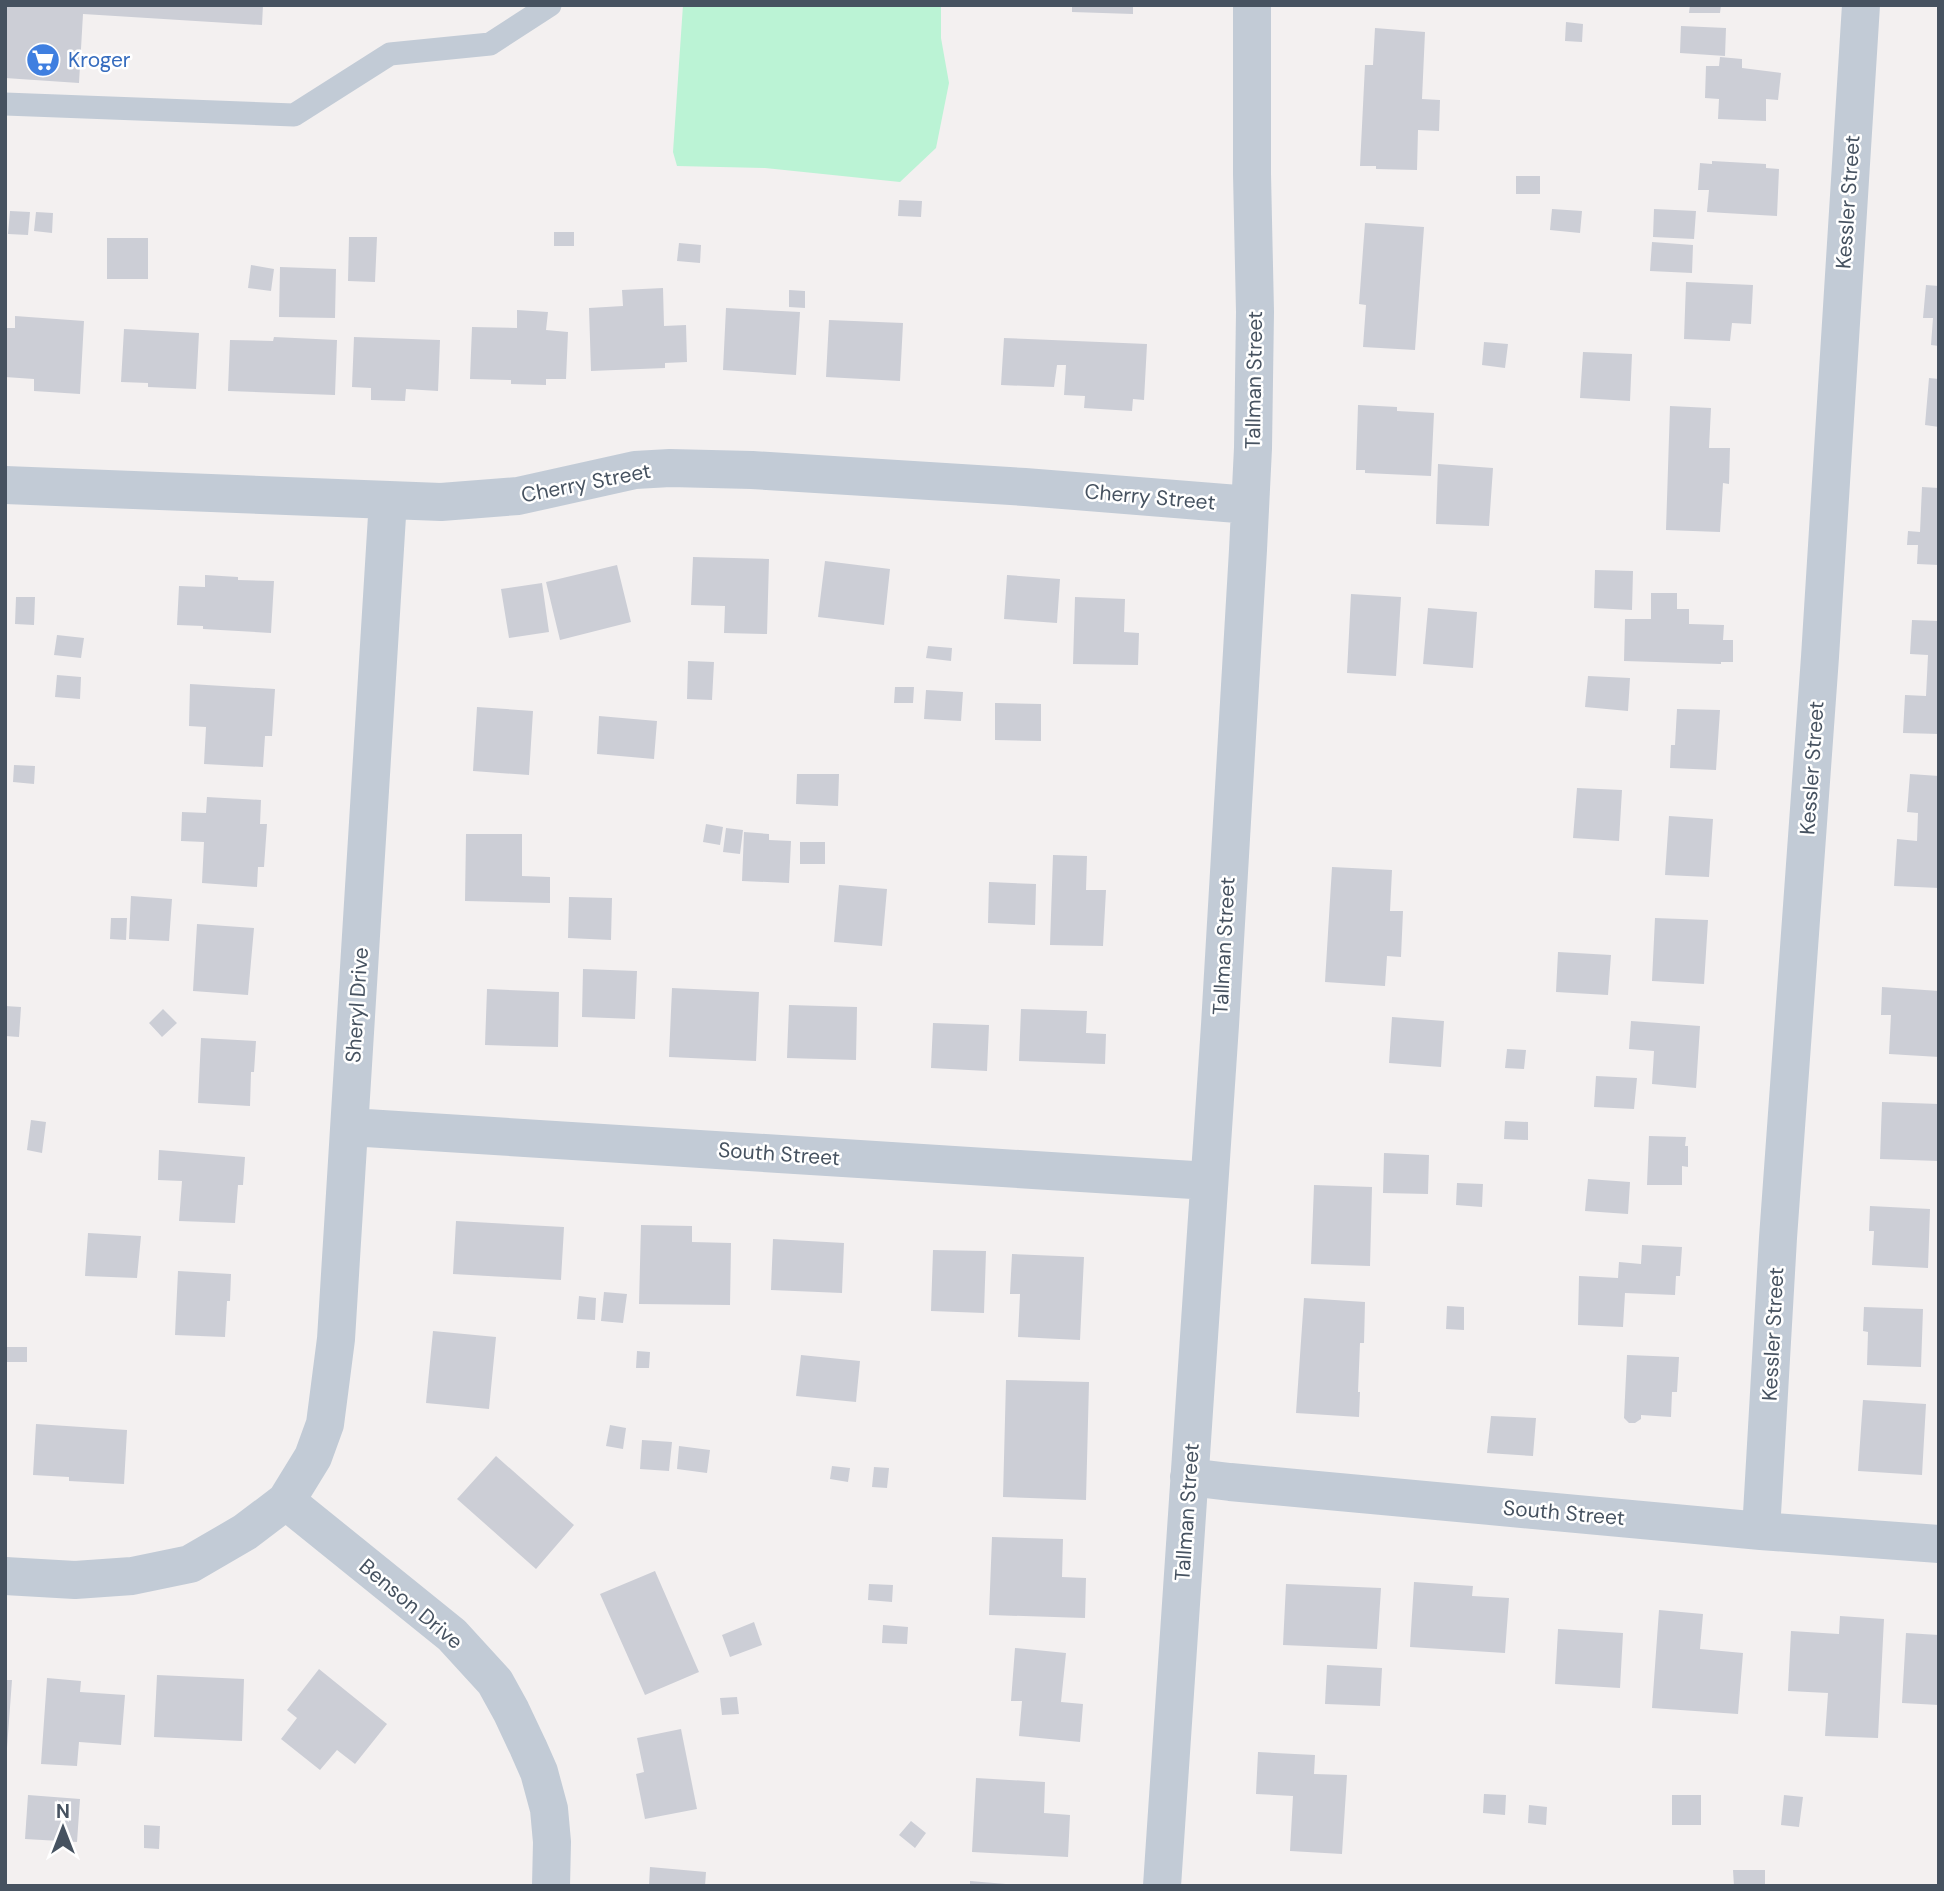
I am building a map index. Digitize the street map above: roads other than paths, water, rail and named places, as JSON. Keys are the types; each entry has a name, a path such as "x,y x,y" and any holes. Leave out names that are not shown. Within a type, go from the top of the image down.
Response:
{"street":[{"name":"Tallman Street","path":"1163,1886 1250,505 1255,312 1252,5"},
{"name":"Kessler Street","path":"1761,1531 1861,5"},
{"name":"Cherry Street","path":"5,485 441,502 518,496 635,470 670,468 752,470 1013,486 1250,505"},
{"name":"Sheryl Drive","path":"286,1501 313,1457 325,1424 336,1339 388,500"},
{"name":"South Street","path":"350,1127 1209,1181"},
{"name":"South Street","path":"1189,1476 1761,1531 1939,1544"},
{"path":"5,1576 75,1580 132,1576 190,1564 245,1532 286,1501"},
{"name":"Benson Drive","path":"286,1501 452,1634 495,1682 539,1772 549,1809 552,1842 551,1886"}],"lane":[{"path":"5,104 294,115 390,54 491,44 550,5"}],"place":[{"name":"Kroger","path":"43,60"}]}
